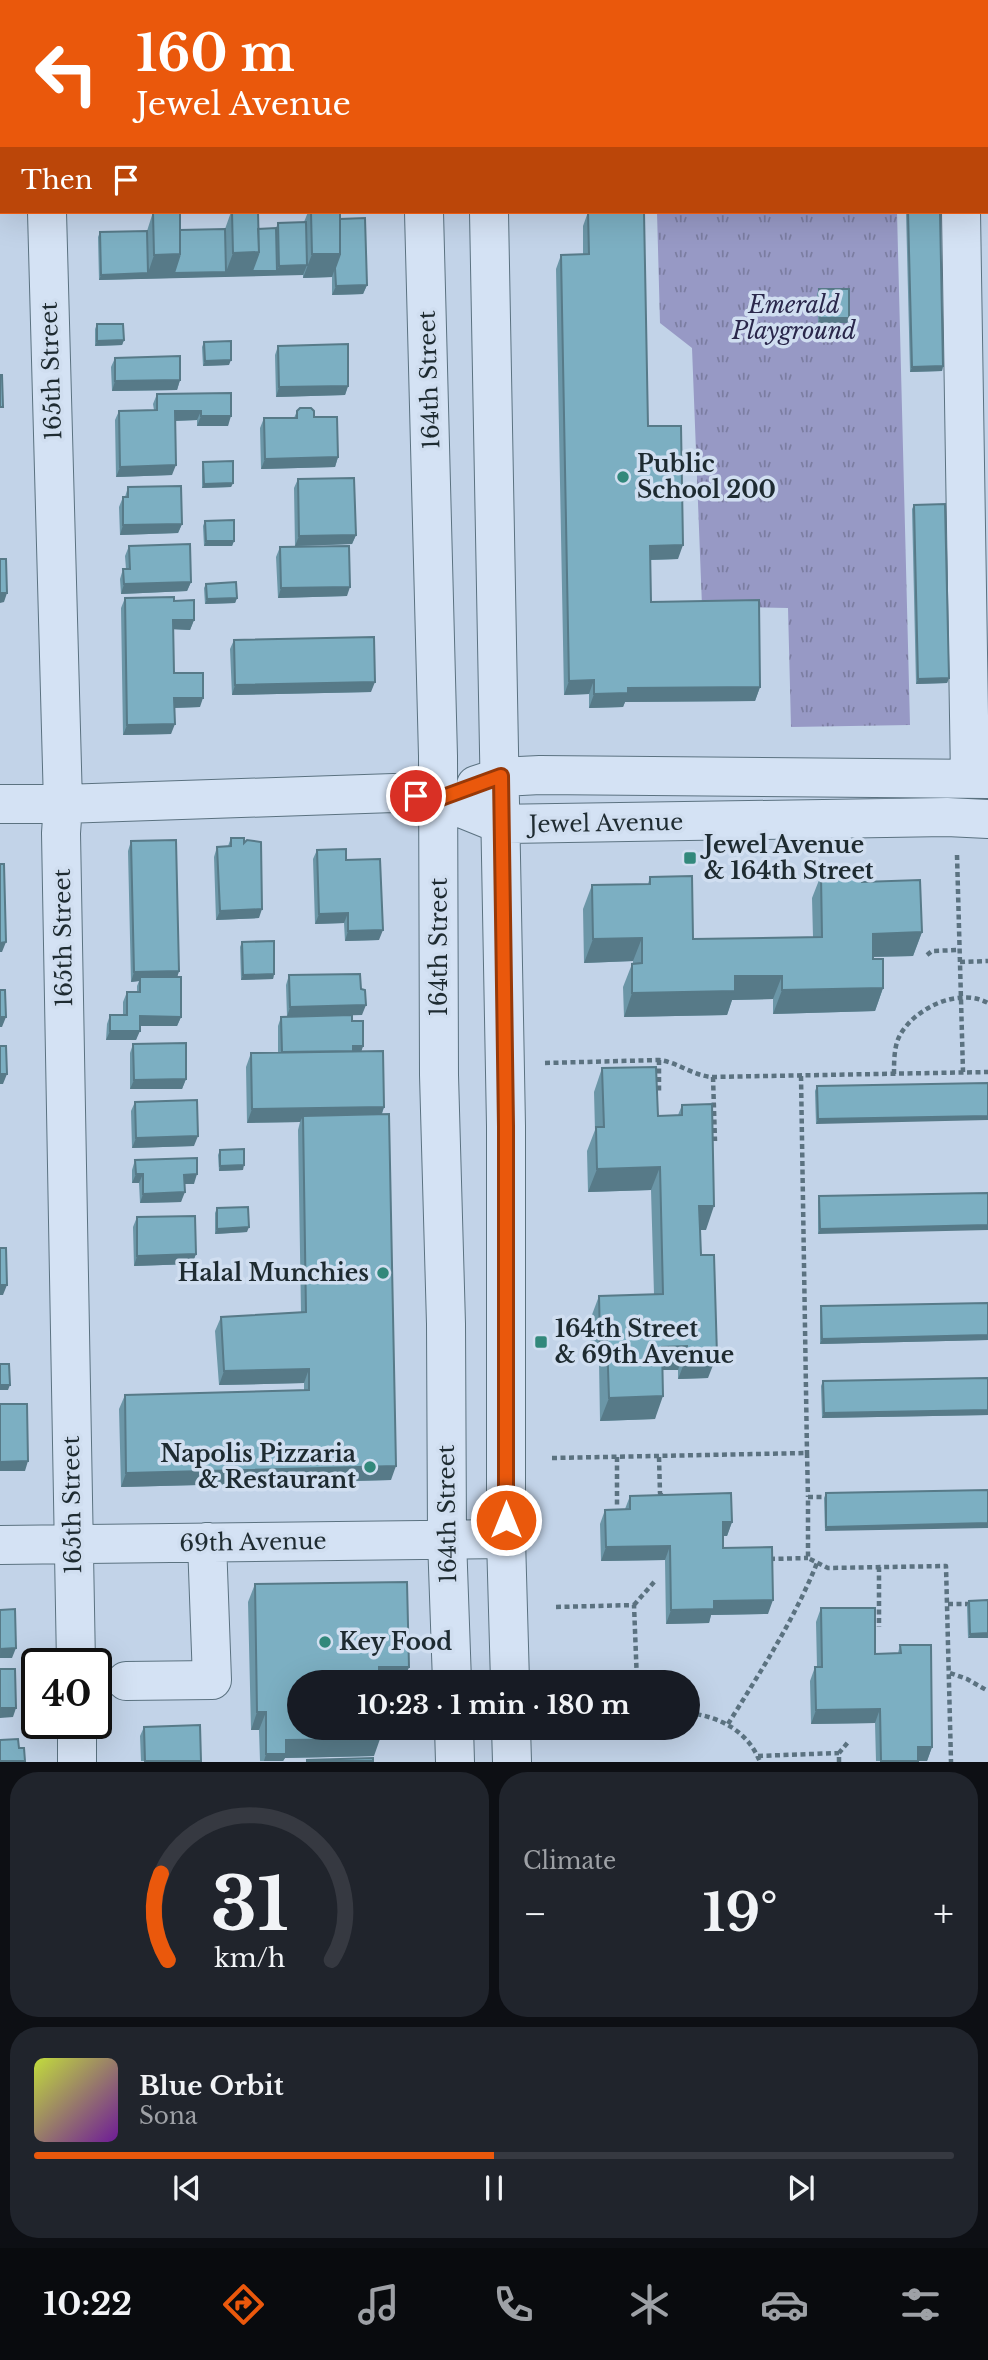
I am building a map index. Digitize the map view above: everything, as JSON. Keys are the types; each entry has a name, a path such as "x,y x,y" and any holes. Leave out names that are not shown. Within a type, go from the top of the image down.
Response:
{"street":[{"name":"165th Street","path":"47,214 63,804 61,832 76,1648"},
{"name":"164th Street","path":"424,214 438,799 439,1062 452,1670"},
{"path":"489,214 506,1126 506,1539 510,1670"},
{"path":"961,214 979,779"},
{"name":"Jewel Avenue","path":"438,799 501,776 979,779"},
{"name":"Jewel Avenue","path":"0,804 394,793 438,799 500,824 947,817 988,819"},
{"name":"69th Avenue","path":"0,1545 506,1539"},
{"path":"126,1681 212,1680 207,1542"},
{"path":"77,1739 78,1762"},
{"path":"454,1740 455,1762"},
{"path":"511,1740 512,1762"}],"path":[{"path":"957,855 962,1072"},
{"path":"927,956 932,951 960,950"},
{"path":"960,962 988,961"},
{"path":"894,1074 899,1037 911,1020 946,1000 961,998 988,1003"},
{"path":"545,1063 659,1060 668,1061 696,1075 713,1077 988,1072"},
{"path":"659,1060 659,1093"},
{"path":"801,1076 808,1558"},
{"path":"713,1077 716,1141"},
{"path":"552,1458 807,1452"},
{"path":"617,1457 617,1506"},
{"path":"659,1457 660,1493 669,1505"},
{"path":"808,1497 831,1497"},
{"path":"770,1559 808,1558 828,1568 946,1566 951,1762"},
{"path":"728,1724 782,1637 817,1563"},
{"path":"879,1567 879,1627"},
{"path":"637,1670 634,1605 655,1581"},
{"path":"948,1604 975,1604"},
{"path":"556,1607 634,1605"},
{"path":"950,1673 988,1691"},
{"path":"700,1714 728,1724 759,1759 839,1754"},
{"path":"839,1762 839,1754 849,1741"}],"green space":[{"name":"Emerald Playground","path":"657,214 897,214 910,725 791,727 788,608 702,606 692,348 660,323"}],"building":[{"path":"153,214 180,214 180,254 154,255"},
{"path":"232,214 258,214 259,252 233,253"},
{"path":"311,214 340,214 340,254 312,254"},
{"name":"Public School 200","path":"588,214 644,214 648,426 681,426 683,545 650,546 651,602 759,600 760,687 628,688 628,693 594,694 594,680 569,681 561,255 589,254"},
{"path":"908,214 940,214 943,366 912,367"},
{"path":"365,218 367,285 336,286 340,219"},
{"path":"306,222 307,265 279,266 278,223"},
{"path":"276,228 277,271 252,271 259,252 258,229"},
{"path":"225,229 226,272 174,273 180,254 180,230"},
{"path":"147,231 148,273 101,275 100,232"},
{"path":"819,289 849,289 849,318 820,318"},
{"path":"97,324 123,324 124,340 97,341"},
{"path":"231,341 231,360 205,361 204,342"},
{"path":"348,344 348,386 279,387 278,346"},
{"path":"180,356 180,380 115,381 115,358"},
{"path":"2,375 3,407 0,407"},
{"path":"231,393 231,416 201,416 201,411 175,411 176,465 120,467 119,411 157,410 157,394"},
{"path":"300,408 311,408 314,417 337,417 338,457 265,459 264,418 297,418"},
{"path":"233,461 233,483 204,484 203,462"},
{"path":"354,478 356,535 299,536 298,479"},
{"path":"181,486 182,524 123,525 123,497 128,497 128,487"},
{"path":"945,504 949,678 918,679 914,505"},
{"path":"234,520 234,541 206,541 205,521"},
{"path":"190,544 191,582 124,584 123,569 130,569 129,546"},
{"path":"349,546 350,587 281,588 280,547"},
{"path":"0,559 6,559 7,593 0,593"},
{"path":"236,582 237,598 207,599 206,584"},
{"path":"174,597 174,601 194,600 194,620 173,620 174,673 203,673 203,698 174,698 175,724 127,725 125,598"},
{"path":"374,637 375,682 235,685 234,640"},
{"path":"231,838 244,838 244,843 247,840 261,842 262,909 220,911 217,847 231,846"},
{"path":"176,840 179,971 134,972 131,841"},
{"path":"346,849 346,860 380,859 383,930 348,931 348,913 319,914 317,850"},
{"path":"0,864 4,864 6,942 0,943"},
{"path":"861,874 862,882 920,880 922,932 873,934 873,959 883,959 883,988 782,990 782,976 735,976 735,991 632,993 632,964 642,963 642,938 593,939 592,885 650,884 650,877 692,876 693,939 822,937 821,875"},
{"path":"274,941 274,974 243,975 242,942"},
{"path":"360,974 366,1005 290,1007 289,975"},
{"path":"140,977 181,977 181,1017 140,1016 140,1031 110,1031 110,1015 127,1015 127,992 140,992"},
{"path":"0,990 5,990 6,1017 0,1017"},
{"path":"352,1015 352,1021 363,1021 363,1046 353,1046 353,1051 282,1052 281,1017"},
{"path":"186,1043 186,1079 134,1080 133,1044"},
{"path":"0,1046 6,1046 7,1074 0,1074"},
{"path":"383,1051 384,1107 252,1109 251,1053"},
{"path":"656,1067 658,1116 682,1115 682,1105 712,1104 714,1206 699,1206 701,1255 714,1255 717,1355 687,1356 687,1346 662,1347 663,1396 609,1398 607,1338 600,1338 599,1296 663,1294 660,1167 597,1169 596,1127 604,1127 602,1068"},
{"path":"988,1083 988,1116 818,1119 817,1086"},
{"path":"197,1100 198,1136 136,1138 135,1102"},
{"path":"389,1114 396,1466 126,1473 125,1395 309,1390 309,1369 224,1371 221,1317 306,1312 303,1116"},
{"path":"244,1149 244,1165 220,1166 220,1150"},
{"path":"197,1158 197,1174 184,1175 185,1192 143,1194 143,1174 136,1174 135,1160"},
{"path":"988,1193 988,1225 820,1229 819,1196"},
{"path":"248,1207 249,1227 217,1229 217,1208"},
{"path":"195,1216 196,1254 137,1256 137,1217"},
{"path":"0,1248 6,1248 7,1285 0,1285"},
{"path":"988,1303 988,1335 822,1339 821,1306"},
{"path":"0,1364 9,1364 10,1385 0,1385"},
{"path":"988,1378 988,1410 824,1413 823,1381"},
{"path":"0,1404 27,1404 28,1461 0,1462"},
{"path":"988,1490 988,1523 826,1527 826,1493"},
{"path":"731,1493 732,1522 723,1522 723,1548 772,1547 773,1600 714,1601 714,1609 671,1610 670,1546 606,1547 605,1510 630,1509 630,1496"},
{"name":"Key Food","path":"407,1582 409,1667 379,1667 379,1670 287,1670 286,1754 266,1754 266,1712 257,1712 255,1584"},
{"path":"988,1600 988,1633 970,1634 969,1601"},
{"path":"821,1608 875,1608 875,1654 901,1653 900,1645 931,1645 932,1747 918,1747 918,1761 881,1761 880,1709 816,1710 815,1667 822,1667"},
{"path":"15,1609 16,1648 0,1649 0,1610"},
{"path":"0,1669 15,1669 16,1708 0,1708"},
{"path":"200,1725 201,1761 145,1761 144,1727"},
{"path":"18,1739 19,1748 24,1748 25,1761 0,1761 0,1740"},
{"path":"373,1758 373,1761 307,1761 307,1760"}],"place":[{"name":"Public School 200","path":"623,477"},
{"name":"Jewel Avenue & 164th Street","path":"690,858"},
{"name":"Halal Munchies","path":"383,1273"},
{"name":"164th Street & 69th Avenue","path":"541,1342"},
{"name":"Napolis Pizzaria & Restaurant","path":"370,1467"},
{"name":"Key Food","path":"325,1642"}],"route":[{"path":"416,796 438,799 501,776 506,1126 506,1520"}]}
